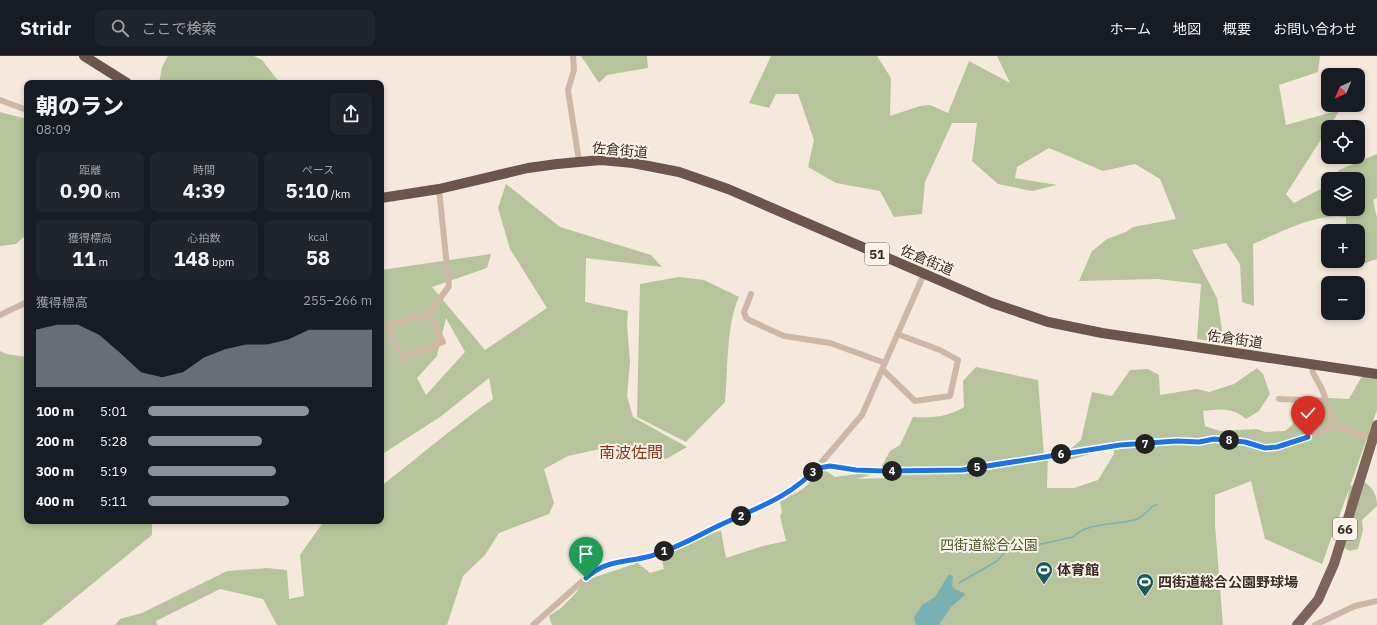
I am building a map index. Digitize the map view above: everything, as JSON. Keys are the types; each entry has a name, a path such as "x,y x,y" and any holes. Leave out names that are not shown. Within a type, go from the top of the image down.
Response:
{"highway":[{"path":"84,56 122,80"},
{"name":"佐倉街道","path":"384,198 439,189 528,168 579,161 600,160 633,163 699,178 992,303 1048,322 1102,333 1377,374"}],"main road":[{"name":"66","path":"1296,625 1315,604 1328,580 1377,425"}],"street":[{"path":"573,56 574,70 568,90 579,161"},
{"path":"0,100 24,109"},
{"path":"429,314 443,342 403,358 387,326 429,314 448,286 439,189"},
{"path":"533,625 596,569 612,563 650,556 696,538 789,493 808,478 862,415 924,274"},
{"path":"751,294 744,312 746,318 749,320 784,336 830,343 884,366 915,401 950,396 958,360 940,350 897,334"},
{"path":"0,315 24,303"},
{"path":"1312,364 1313,373 1326,401 1335,426"},
{"path":"1280,399 1326,401"},
{"path":"818,466 819,468 830,466 856,470 884,471 962,470 1104,447 1177,441 1199,442 1214,439 1245,442 1265,448 1277,447 1299,441 1318,431 1335,426 1373,438"},
{"path":"1315,625 1355,606 1368,601 1377,601"}],"green space":[{"path":"168,56 254,56 262,60 278,80 160,80 162,67"},
{"path":"581,56 647,56 648,68 607,75 599,83"},
{"path":"771,56 877,56 891,78 890,116 920,106 930,105 948,113 969,61 1010,83 997,56 1320,56 1318,72 1279,85 1286,125 1333,112 1339,112 1334,120 1321,120 1321,140 1286,194 1294,203 1321,189 1321,216 1365,216 1365,172 1337,172 1353,164 1365,164 1365,159 1377,154 1377,198 1373,200 1377,218 1377,259 1365,263 1365,224 1346,224 1346,217 1334,217 1322,218 1298,224 1253,244 1254,306 1242,302 1240,264 1226,243 1192,250 1217,298 1224,343 1197,339 1201,284 1157,279 1079,281 1092,251 1107,239 1126,232 1133,227 1176,219 1160,179 1135,164 1103,171 1049,148 1017,167 1015,178 1057,185 1032,191 998,184 972,161 977,123 952,123 925,182 922,214 894,217 880,191 836,183 808,167 814,140 798,94 776,94 769,108 749,103"},
{"path":"0,112 24,118 24,237 16,244 0,246"},
{"path":"506,184 560,227 651,255 662,267 586,258 585,302 628,311 627,324 630,362 627,396 633,417 687,447 666,459 609,447 568,456 544,469 554,503 549,514 499,533 485,555 463,576 447,625 277,625 263,599 220,589 156,621 157,625 115,625 120,619 142,613 227,571 267,568 287,570 289,599 304,596 300,555 322,524 384,524 384,484 493,399 489,378 440,417 384,453 384,270 491,254 487,268 432,287 485,350 547,308 510,249 498,208","holes":["446,318 465,352 426,395 417,378 437,356"]},
{"path":"679,277 704,280 739,297 732,321 728,348 725,402 686,442 637,417 640,284"},
{"path":"0,351 6,354 24,357 24,524 152,524 152,535 42,625 0,625"},
{"name":"四街道総合公園","path":"976,367 1038,380 1044,455 1048,455 1047,488 1074,488 1098,480 1114,454 1114,447 1066,461 1060,458 1081,440 1092,392 1112,396 1130,370 1148,369 1159,375 1160,395 1197,389 1209,392 1234,384 1257,368 1263,374 1270,394 1259,411 1246,419 1236,412 1226,410 1220,409 1203,411 1205,426 1220,431 1257,429 1265,432 1285,431 1292,425 1305,397 1349,399 1362,376 1377,379 1377,410 1350,486 1363,481 1374,492 1377,506 1362,520 1363,530 1358,549 1350,551 1340,546 1349,489 1322,564 1265,539 1251,481 1215,495 1215,525 1223,625 552,625 549,616 561,608 575,594 583,583 595,577 638,563 650,573 664,569 661,555 708,534 721,531 726,558 763,546 786,541 780,516 782,512 780,502 803,489 823,469 835,477 879,471 890,451 900,445 913,417 946,415 964,407 963,381","holes":["884,471 894,477 892,476 890,478 857,479"]}],"water":[{"path":"949,574 953,576 952,588 964,593 965,595 951,607 939,625 916,625 914,618 922,605 935,597"}],"waterway":[{"path":"959,583 997,561 1005,552 1073,537 1087,528 1137,519 1144,515 1154,505 1157,505"}],"place":[{"name":"体育館","path":"1044,585"},
{"name":"四街道総合公園野球場","path":"1145,597"}],"district":[{"name":"南波佐間","path":"631,452"}],"route":[{"path":"586,578 596,569 612,563 650,556 696,538 703,533 789,493 808,478 818,466 819,468 830,466 856,470 884,471 929,469 962,470 1120,445 1177,441 1199,442 1214,439 1227,439 1245,442 1265,448 1289,444 1308,437"}]}
